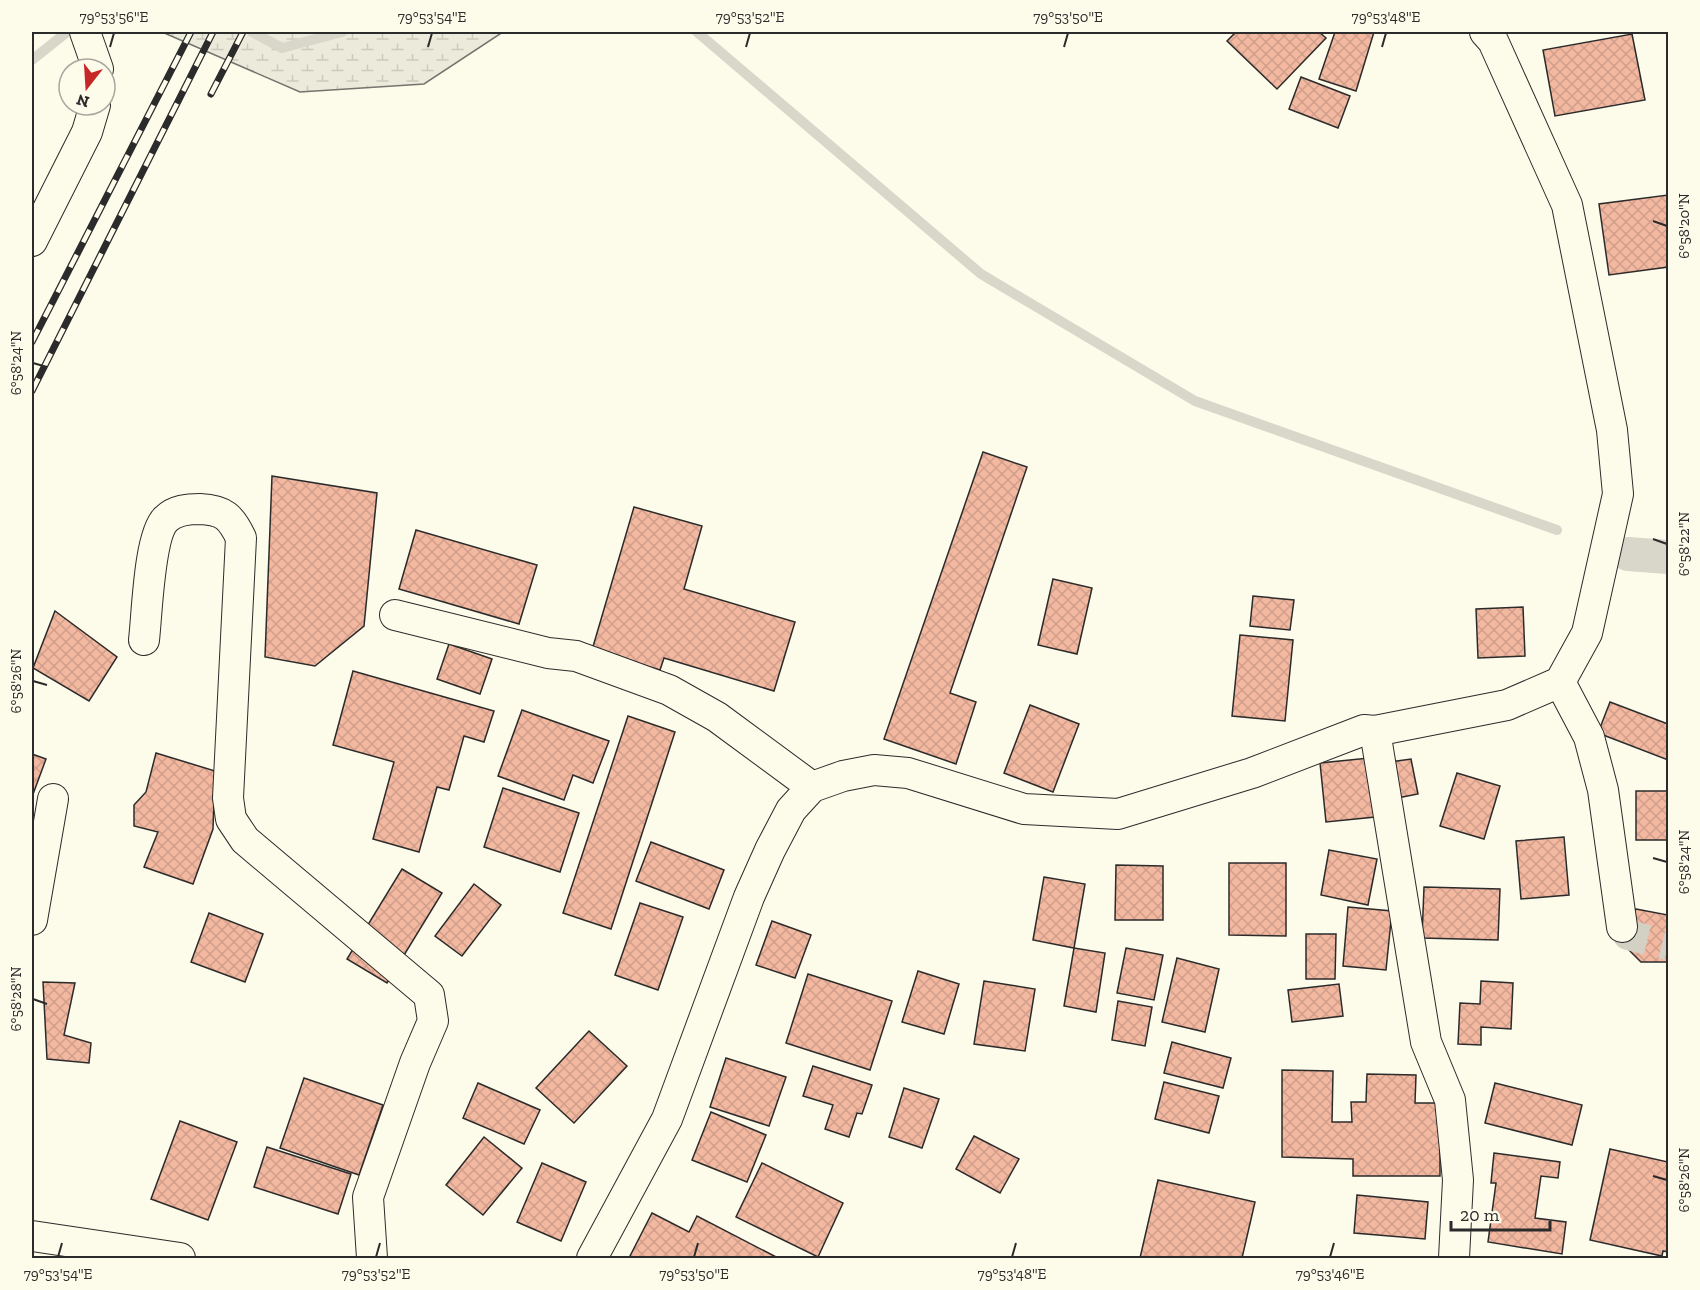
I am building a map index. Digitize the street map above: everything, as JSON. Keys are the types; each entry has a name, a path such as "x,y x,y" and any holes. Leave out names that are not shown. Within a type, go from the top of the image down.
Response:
{"street":[{"path":"86,32 94,57"},
{"path":"592,1258 667,1119 748,897 791,810 812,787 843,776 874,770 908,773 1024,809 1118,814 1252,773 1364,730 1375,731 1507,705 1560,682 1587,633 1618,494 1612,430 1568,205 1493,41 1485,32"},
{"path":"32,242 87,132 91,117"},
{"path":"144,640 153,546 165,520 185,509 214,510 232,519 241,538 228,798 231,819 244,840 429,995 433,1021 415,1063 368,1197 372,1258"},
{"path":"395,615 548,653 576,656 669,690 717,717 812,787"},
{"path":"1560,682 1589,737 1603,790 1622,927"},
{"path":"1375,731 1426,1042 1450,1100 1458,1180 1454,1258"},
{"path":"32,920 52,799"},
{"path":"32,1236 180,1258"}],"green space":[{"path":"162,32 503,32 424,84 300,92"}],"building":[{"path":"1236,32 1319,32 1326,38 1277,89 1227,41"},
{"path":"1335,32 1374,32 1356,91 1319,79"},
{"path":"1632,34 1645,100 1555,116 1543,50"},
{"path":"1301,77 1350,96 1338,128 1289,109"},
{"path":"1668,195 1668,267 1609,275 1599,204"},
{"path":"983,452 1027,467 950,693 976,702 956,764 884,739"},
{"path":"272,476 377,493 364,626 315,666 265,657"},
{"path":"634,507 702,526 684,589 795,622 774,691 664,658 660,670 592,650"},
{"path":"416,530 537,565 519,624 399,589"},
{"path":"1053,579 1092,588 1077,654 1038,645"},
{"path":"1253,596 1294,600 1290,630 1250,626"},
{"path":"1523,607 1525,656 1478,658 1476,609"},
{"path":"55,611 117,657 89,701 33,668"},
{"path":"1240,635 1293,640 1285,721 1232,716"},
{"path":"449,644 492,659 480,694 437,679"},
{"path":"353,671 494,711 484,742 464,736 449,790 437,787 419,852 373,839 394,762 333,745"},
{"path":"1610,702 1668,724 1668,760 1598,733"},
{"path":"1030,705 1079,724 1053,792 1004,773"},
{"path":"522,710 609,741 593,783 573,775 564,800 498,776"},
{"path":"628,716 675,732 611,929 563,913"},
{"path":"156,753 215,771 213,829 193,884 144,867 158,832 134,826 134,805 146,792"},
{"path":"32,754 46,759 32,797"},
{"path":"1369,758 1375,817 1326,822 1320,763"},
{"path":"1411,759 1418,794 1397,798 1390,762"},
{"path":"1457,773 1500,786 1484,839 1440,826"},
{"path":"503,788 579,813 560,872 484,847"},
{"path":"1636,791 1668,791 1668,840 1636,840"},
{"path":"1564,837 1569,895 1521,899 1516,841"},
{"path":"651,842 724,870 709,909 636,881"},
{"path":"1329,850 1377,859 1368,905 1321,895"},
{"path":"1229,863 1286,863 1286,936 1229,935"},
{"path":"1116,865 1163,866 1163,920 1115,920"},
{"path":"402,869 442,893 387,983 347,959"},
{"path":"1044,877 1085,884 1074,948 1033,940"},
{"path":"474,884 501,905 462,956 435,936"},
{"path":"1424,887 1500,889 1498,940 1422,938"},
{"path":"640,903 683,917 658,990 615,975"},
{"path":"1348,907 1392,911 1386,970 1343,966"},
{"path":"1636,909 1668,915 1668,962 1641,962 1618,939 1622,927"},
{"path":"209,913 263,934 245,982 191,962"},
{"path":"772,921 811,935 795,978 756,965"},
{"path":"1306,934 1336,934 1335,979 1306,979"},
{"path":"1074,948 1105,953 1096,1012 1064,1006"},
{"path":"1126,948 1163,955 1154,1000 1117,993"},
{"path":"1177,958 1219,969 1205,1032 1162,1022"},
{"path":"918,971 959,984 944,1034 902,1022"},
{"path":"808,974 892,1001 870,1070 786,1043"},
{"path":"984,981 1035,989 1025,1051 974,1044"},
{"path":"1481,981 1513,983 1511,1029 1481,1027 1481,1045 1458,1044 1460,1003 1480,1004"},
{"path":"43,982 75,983 64,1035 91,1043 89,1063 47,1059"},
{"path":"1339,984 1343,1016 1292,1022 1288,990"},
{"path":"1118,1001 1152,1007 1145,1046 1112,1040"},
{"path":"589,1031 627,1066 574,1123 536,1088"},
{"path":"1172,1042 1231,1058 1223,1088 1164,1073"},
{"path":"726,1058 786,1077 769,1126 710,1107"},
{"path":"813,1066 872,1085 862,1114 857,1113 849,1137 825,1129 833,1105 803,1096"},
{"path":"1282,1070 1333,1071 1332,1122 1352,1122 1351,1102 1366,1102 1367,1074 1416,1075 1415,1103 1440,1103 1440,1176 1353,1176 1353,1159 1282,1157"},
{"path":"304,1078 383,1105 359,1175 280,1148"},
{"path":"1164,1082 1219,1096 1209,1133 1155,1119"},
{"path":"478,1083 540,1110 524,1144 463,1118"},
{"path":"1495,1083 1582,1105 1572,1145 1485,1123"},
{"path":"904,1088 939,1099 922,1148 889,1137"},
{"path":"711,1112 766,1135 747,1182 692,1160"},
{"path":"180,1121 237,1142 208,1220 151,1199"},
{"path":"974,1136 1019,1159 1000,1193 956,1169"},
{"path":"484,1137 522,1168 483,1215 446,1185"},
{"path":"267,1147 351,1174 338,1214 254,1187"},
{"path":"1610,1149 1668,1162 1668,1252 1663,1251 1662,1256 1590,1240"},
{"path":"1494,1153 1560,1162 1558,1178 1541,1176 1535,1218 1566,1222 1562,1254 1488,1242 1496,1183 1491,1183"},
{"path":"542,1163 586,1182 561,1241 517,1222"},
{"path":"762,1163 843,1203 818,1257 736,1217"},
{"path":"1158,1180 1255,1202 1242,1258 1140,1258"},
{"path":"1357,1195 1428,1202 1425,1239 1354,1233"},
{"path":"652,1213 689,1232 697,1216 778,1258 629,1258"}],"waterway":[{"path":"32,60 67,32"},
{"path":"252,32 282,48 342,32"},
{"path":"697,32 981,274 1195,401 1557,530"},
{"path":"1628,554 1668,557"}],"tunnel":[{"path":"1622,927 1628,935 1668,945"}],"railway":[{"path":"32,342 191,32"},
{"path":"32,391 213,32"},
{"path":"211,94 243,32"}]}
